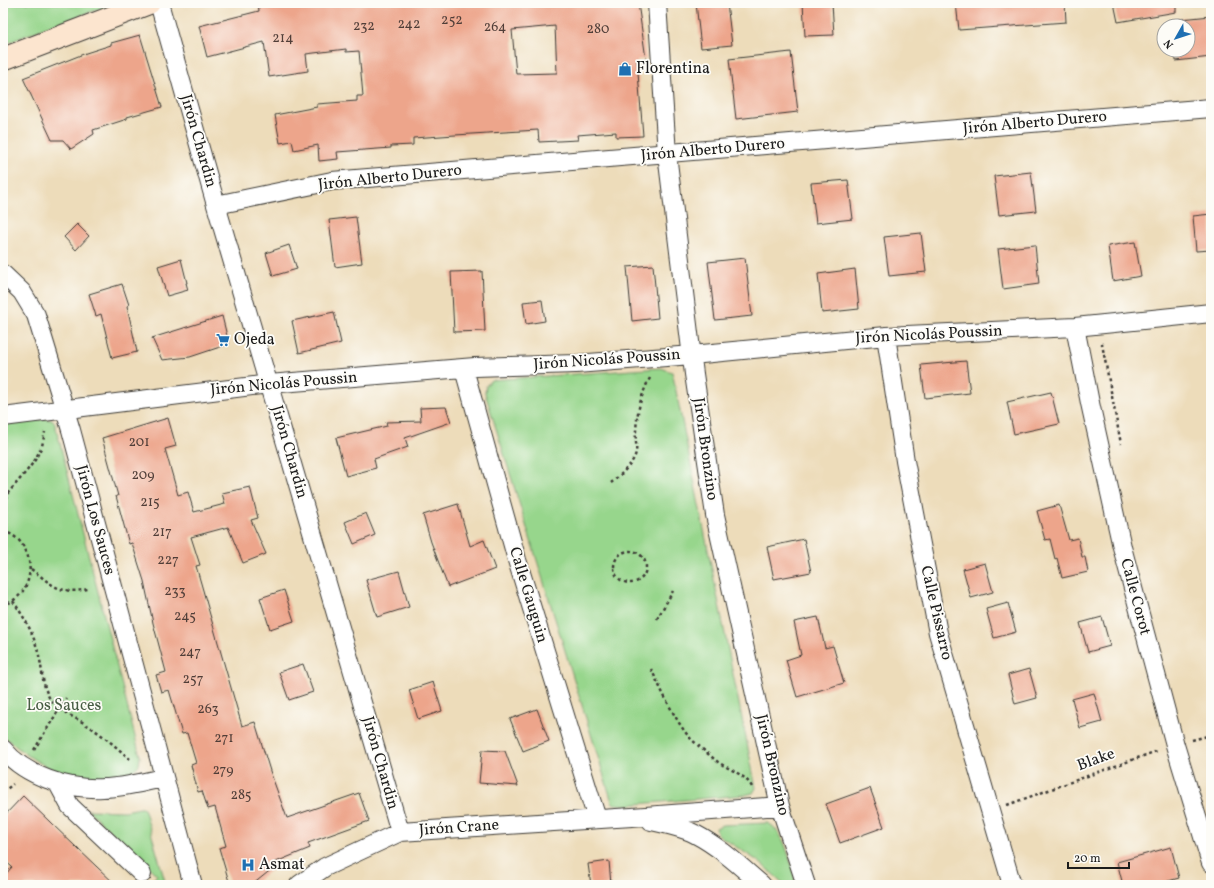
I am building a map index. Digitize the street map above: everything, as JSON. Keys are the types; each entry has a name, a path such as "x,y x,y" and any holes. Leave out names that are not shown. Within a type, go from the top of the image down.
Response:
{"street":[{"path":"3,60 149,3"},
{"name":"Jirón Chardin","path":"159,3 216,205 400,832"},
{"name":"Jirón Bronzino","path":"657,3 667,154 692,355 715,515 780,806 806,885"},
{"name":"Jirón Alberto Durero","path":"216,205 332,182 1211,108"},
{"name":"Jirón Los Sauces","path":"3,274 22,292 36,315 64,409 119,608 192,885"},
{"name":"Jirón Nicolás Poussin","path":"3,417 269,384 464,369 576,364 692,355 886,336 1074,327 1211,313"},
{"name":"Calle Corot","path":"1074,327 1122,547 1175,745 1211,863"},
{"name":"Calle Pissarro","path":"886,336 905,461 938,633 1012,885"},
{"name":"Calle Gauguin","path":"464,369 517,560 597,819"},
{"path":"3,749 24,767 36,774 57,782 78,787 102,788 133,785 163,778"},
{"path":"57,782 70,806 142,874"},
{"name":"Jirón Crane","path":"299,885 325,867 400,832 780,806"},
{"name":"Jirón Crane","path":"632,817 671,825 695,834 722,851 762,885"}],"path":[{"path":"610,483 625,471 636,453 637,416 643,390 653,371"},
{"path":"3,505 8,493 35,460 42,446 46,427"},
{"path":"3,531 10,533 20,541 27,551 30,562 30,575 26,586 19,596 3,605"},
{"path":"627,551 638,553 645,560 646,571 639,581 626,583 618,577 614,567 615,562 618,557 627,551"},
{"path":"30,568 54,587 62,590 75,592 88,589"},
{"path":"657,619 673,591"},
{"path":"13,600 25,618 33,634 39,654 43,682 50,699 59,709 86,725 130,759"},
{"path":"651,669 683,730 692,740 719,763 738,772 750,782 756,795"},
{"path":"34,751 66,698"},
{"name":"Blake","path":"990,811 1175,745 1211,735"},
{"path":"3,792 16,781"}],"green space":[{"path":"3,3 117,3 44,28 3,45"},
{"path":"661,368 672,372 673,376 756,788 753,793 745,795 625,805 614,804 612,802 485,393 486,386 491,380"},
{"name":"Los Sauces","path":"45,419 52,420 55,424 140,756 139,765 133,770 115,776 95,777 65,774 39,763 15,746 3,735 3,424"},
{"path":"143,808 145,811 166,885 148,885 157,875 88,810 125,811"},
{"path":"768,823 779,833 786,848 795,878 794,883 790,885 783,883 758,861 721,837 717,833 716,828 722,825"}],"building":[{"path":"276,3 638,3 646,59 637,60 643,136 616,137 616,132 577,135 578,140 539,142 538,130 413,138 413,145 337,152 338,159 319,161 318,145 294,150 292,141 280,143 275,115 317,107 317,104 357,101 357,96 363,96 359,51 346,52 346,49 306,54 308,71 269,77 264,42 207,57 199,26 259,11 258,5","holes":["555,26 557,73 516,74 512,30"]},
{"path":"696,3 727,3 732,45 701,48"},
{"path":"803,3 832,3 834,35 805,36"},
{"path":"956,3 1065,3 1066,22 959,30"},
{"path":"1114,3 1176,3 1176,12 1118,22"},
{"path":"1211,16 1211,57 1176,61 1176,58 1196,58 1196,18 1191,18"},
{"path":"140,35 162,107 127,117 127,119 93,130 94,134 71,149 63,140 52,140 23,78 86,53 111,45 111,43"},
{"path":"791,52 798,112 736,119 729,59"},
{"path":"1031,172 1036,211 999,215 994,176"},
{"path":"848,180 853,219 816,223 811,183"},
{"path":"1211,214 1211,250 1196,251 1193,216"},
{"path":"356,217 362,263 335,267 329,220"},
{"path":"77,224 89,236 76,250 64,237"},
{"path":"921,233 926,272 889,276 884,237"},
{"path":"1135,242 1141,276 1113,281 1108,246"},
{"path":"289,245 297,269 273,276 266,253"},
{"path":"1035,245 1039,284 1003,289 998,249"},
{"path":"745,258 752,316 715,320 708,262"},
{"path":"181,259 188,290 167,296 158,266"},
{"path":"653,265 658,318 632,321 627,267"},
{"path":"855,269 859,309 822,313 818,274"},
{"path":"482,271 485,331 454,332 451,272"},
{"path":"122,284 129,305 127,306 137,352 112,358 101,314 96,316 89,294"},
{"path":"542,300 545,321 526,324 523,302"},
{"path":"334,312 341,343 299,353 292,321"},
{"path":"222,316 229,344 190,357 162,360 152,338"},
{"path":"966,361 970,393 925,398 921,365"},
{"path":"1051,392 1059,424 1014,434 1007,402"},
{"path":"446,407 451,422 405,438 408,447 374,459 376,468 346,476 336,438 387,426 386,422 421,421 420,408"},
{"path":"168,418 176,446 165,449 178,495 188,492 194,512 225,504 222,493 250,487 258,518 251,520 266,554 243,563 228,527 191,537 200,565 196,566 242,726 255,722 270,771 287,818 359,793 369,821 308,843 310,848 271,864 273,868 252,885 230,885 219,848 226,846 215,807 208,809 202,791 198,792 191,765 196,763 187,733 182,734 169,690 161,692 156,675 166,672 144,581 132,543 129,544 102,438"},
{"path":"458,504 470,546 484,540 495,569 448,587 431,542 423,515"},
{"path":"1059,505 1069,540 1078,538 1082,557 1085,557 1088,572 1062,578 1050,539 1045,540 1037,511"},
{"path":"366,513 375,535 354,544 345,522"},
{"path":"804,539 811,572 774,579 767,547"},
{"path":"985,563 993,592 971,598 963,569"},
{"path":"399,571 409,607 377,617 366,580"},
{"path":"284,590 294,621 270,629 260,598"},
{"path":"1008,603 1016,632 994,638 986,609"},
{"path":"818,617 825,648 833,646 844,683 797,697 786,660 801,655 794,622"},
{"path":"1102,617 1110,646 1088,652 1080,623"},
{"path":"303,664 313,692 289,700 279,672"},
{"path":"1029,669 1037,698 1015,704 1008,675"},
{"path":"433,682 442,711 418,719 409,690"},
{"path":"1094,693 1102,722 1080,728 1072,699"},
{"path":"537,709 549,741 523,751 510,719"},
{"path":"482,750 505,751 518,786 479,783"},
{"path":"870,788 884,827 840,843 826,804"},
{"path":"23,796 116,885 3,885 3,877 12,867 3,859 3,817"},
{"path":"1171,847 1179,878 1154,885 1123,885 1117,862"},
{"path":"609,861 611,885 591,885 588,864"}],"place":[{"name":"Florentina","path":"625,69"},
{"name":"Ojeda","path":"223,340"},
{"name":"Asmat","path":"248,865"}]}
